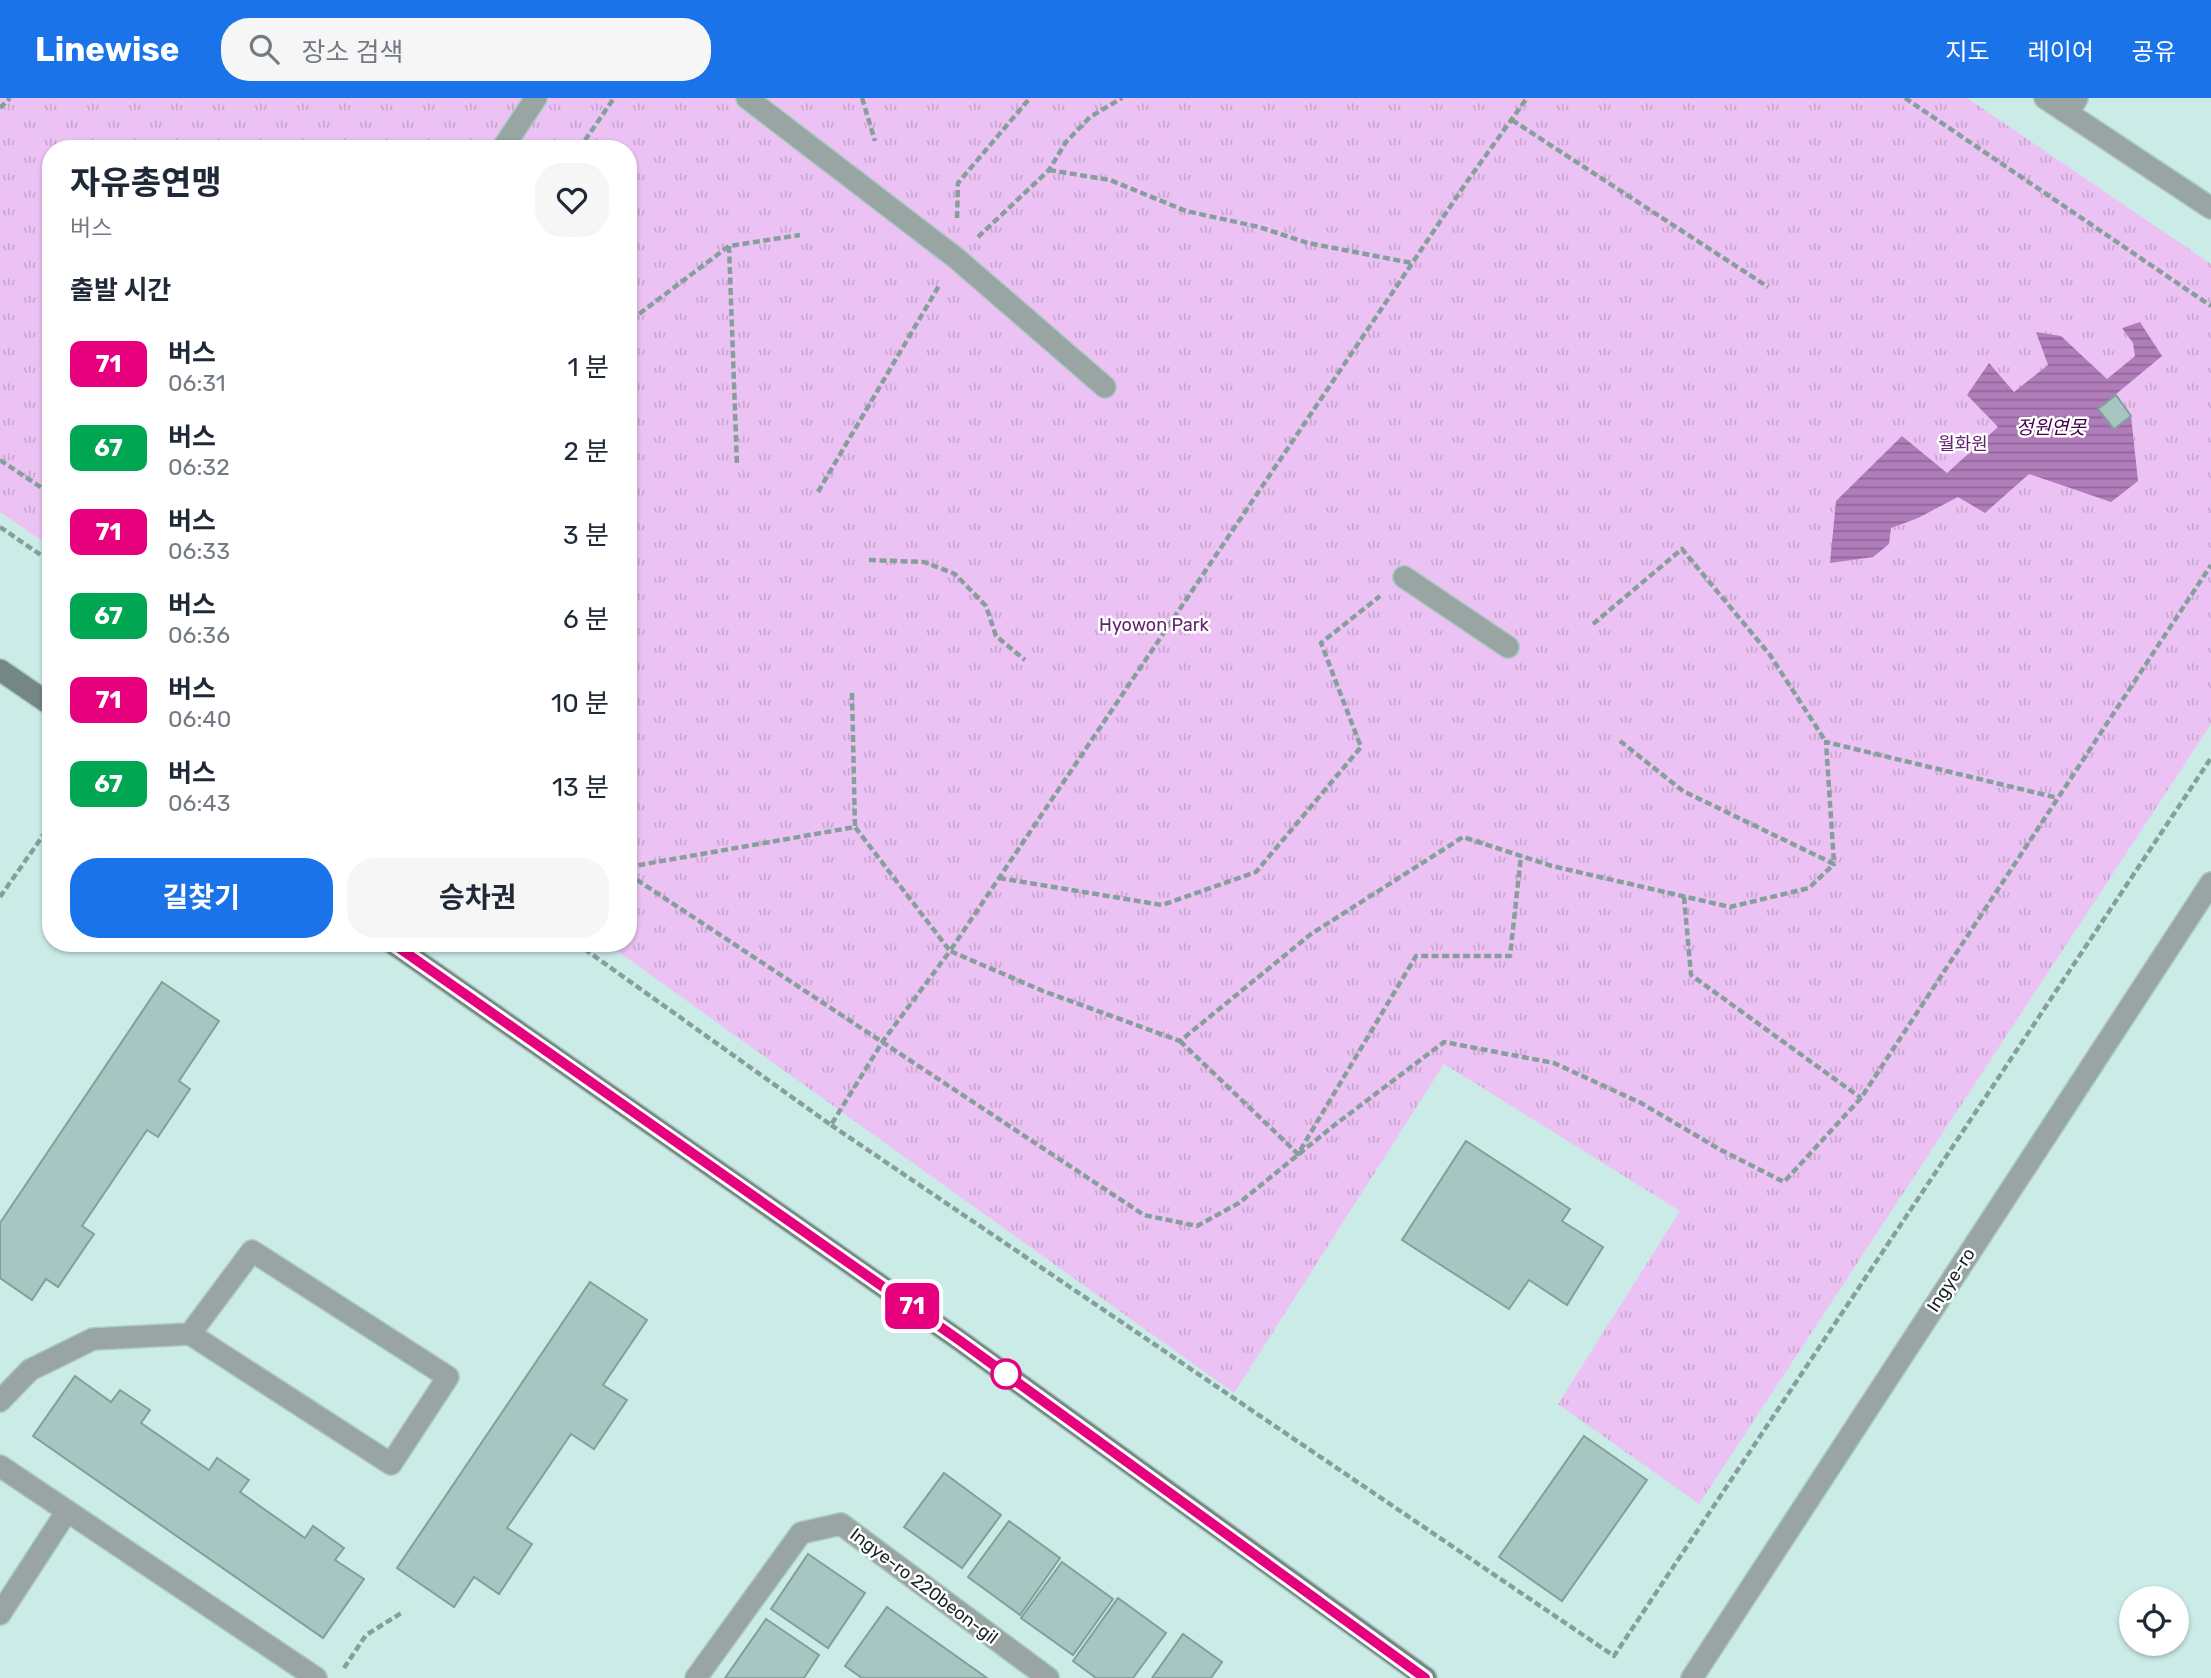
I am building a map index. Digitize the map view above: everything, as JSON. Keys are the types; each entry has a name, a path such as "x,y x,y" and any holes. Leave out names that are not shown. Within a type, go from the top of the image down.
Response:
{"main road":[{"path":"0,670 42,699"},
{"path":"405,952 959,1340 1426,1678"}],"street":[{"path":"508,140 536,98"},
{"path":"747,98 956,258 1105,387"},
{"path":"2045,98 2072,106 2211,208"},
{"path":"1404,577 1508,647"},
{"name":"Ingye-ro","path":"1692,1678 2211,883"},
{"path":"0,1401 30,1370 93,1339 190,1334 391,1464 448,1377 252,1251 190,1334"},
{"path":"0,1466 316,1678"},
{"path":"0,1614 67,1511"},
{"name":"Ingye-ro 220beon-gil","path":"696,1678 801,1534 841,1524 1048,1678"}],"path":[{"path":"0,108 10,98"},
{"path":"585,140 614,98"},
{"path":"862,98 875,141"},
{"path":"956,258 958,183 1030,98"},
{"path":"818,492 956,258 1049,170 1066,142 1090,117 1122,98"},
{"path":"831,1125 883,1041 950,950 1466,183 1527,98"},
{"path":"1905,98 2211,306"},
{"path":"1512,120 1768,287"},
{"path":"1049,170 1110,180 1186,211 1259,227 1308,243 1412,263"},
{"path":"637,313 729,246 800,235"},
{"path":"729,246 737,466"},
{"path":"0,460 42,488"},
{"path":"0,527 42,556"},
{"path":"1180,1041 1311,934 1463,837 1552,866 1730,907 1809,888 1834,863 1826,741 1770,655 1682,549 1593,624"},
{"path":"869,560 924,562 955,574 986,606 996,636 1025,660"},
{"path":"637,880 1144,1214 1197,1226 1239,1203 1444,1042 1554,1063 1641,1102 1719,1149 1784,1182 1861,1098 2211,565"},
{"path":"999,878 1162,905 1256,872 1361,747 1321,643 1404,577"},
{"path":"852,693 855,827 950,950 1043,991 1180,1041 1298,1154"},
{"path":"1620,741 1683,791 1834,863"},
{"path":"1826,741 2058,797"},
{"path":"589,952 831,1125 1614,1656 2211,758"},
{"path":"637,865 855,827"},
{"path":"0,897 42,837"},
{"path":"1298,1154 1416,956 1510,956 1521,856"},
{"path":"1684,897 1691,975 1861,1098"},
{"path":"344,1668 366,1635 403,1612"}],"green space":[{"name":"Hyowon Park","path":"0,98 1967,98 2211,264 2211,724 1699,1504 1558,1404 1680,1211 1444,1064 1234,1393 619,952 637,952 637,140 42,140 42,541 0,512"}],"water":[{"name":"정원연못","path":"2140,322 2162,356 2098,409 2114,429 2131,416 2138,481 2111,502 2029,474 1985,513 1958,497 1918,518 1891,528 1889,544 1873,557 1830,563 1836,501 1902,436 1947,473 1998,427 1967,395 1989,363 2014,392 2048,365 2036,332 2061,336 2107,379 2135,356 2133,343 2122,328"}],"building":[{"path":"2116,395 2131,416 2114,429 2098,409"},
{"path":"162,982 219,1021 179,1081 190,1089 158,1137 147,1130 82,1226 94,1234 58,1287 46,1279 32,1300 0,1278 0,1223"},
{"path":"1466,1141 1570,1209 1562,1221 1603,1247 1567,1305 1529,1280 1509,1309 1402,1240"},
{"path":"590,1282 647,1320 603,1385 627,1400 594,1449 571,1434 507,1528 532,1544 499,1594 474,1577 454,1607 397,1568"},
{"path":"75,1376 111,1402 120,1390 150,1410 141,1423 209,1470 217,1458 249,1480 240,1492 305,1538 313,1526 344,1548 335,1560 364,1579 323,1638 33,1436"},
{"path":"1584,1436 1647,1480 1562,1601 1499,1557"},
{"path":"944,1473 1001,1515 962,1568 904,1527"},
{"path":"1009,1521 1060,1558 1020,1615 968,1577"},
{"path":"808,1554 865,1593 828,1648 771,1609"},
{"path":"1062,1562 1113,1599 1073,1655 1021,1618"},
{"path":"1118,1598 1166,1633 1133,1678 1096,1678 1073,1661"},
{"path":"887,1607 987,1678 862,1678 845,1666"},
{"path":"766,1619 819,1655 804,1678 725,1678"},
{"path":"1183,1634 1222,1662 1211,1678 1152,1678"}],"bus line":[{"name":"71","path":"405,952 959,1340 1425,1678"}],"park label":[{"name":"월화원","path":"1963,444"}]}
